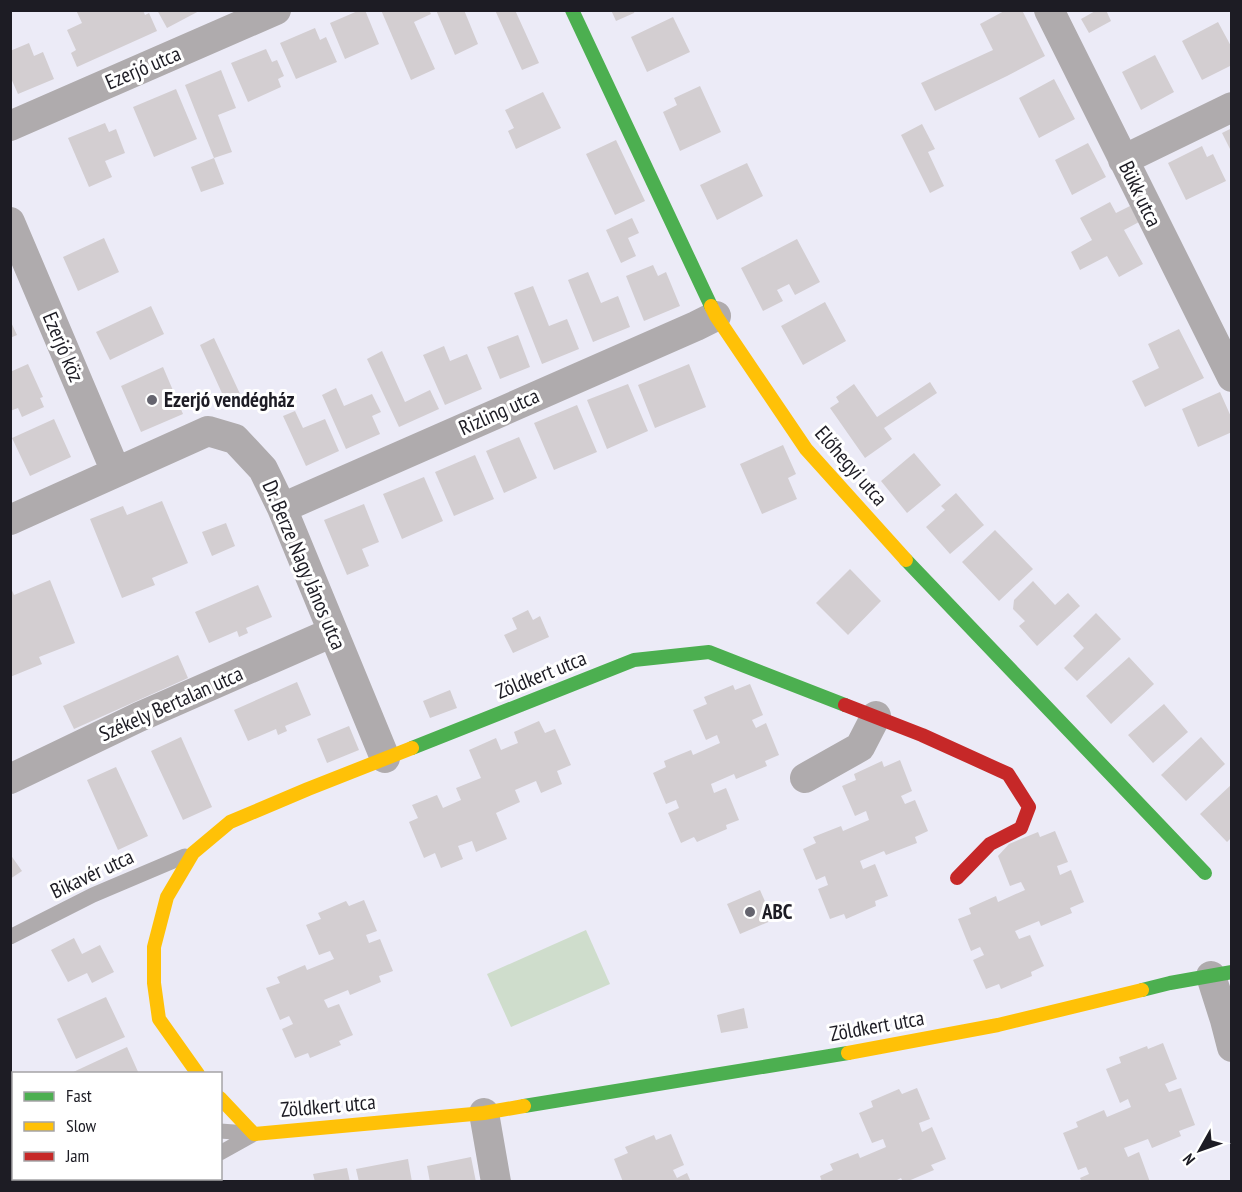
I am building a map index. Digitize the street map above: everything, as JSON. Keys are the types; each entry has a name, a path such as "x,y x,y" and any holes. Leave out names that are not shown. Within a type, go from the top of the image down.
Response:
{"street":[{"name":"Ezerjó utca","path":"10,126 276,10"},
{"name":"Előhegyi utca","path":"572,10 716,316 806,449 914,569 1205,873"},
{"name":"Bükk utca","path":"1049,10 1232,377"},
{"path":"1123,160 1232,107"},
{"name":"Ezerjó köz","path":"10,222 116,472"},
{"name":"Rizling utca","path":"282,508 716,316"},
{"name":"Dr. Berze Nagy János utca","path":"10,520 208,431 235,439 263,469 282,508 386,758"},
{"name":"Székely Bertalan utca","path":"10,779 139,717 333,632"},
{"name":"Zöldkert utca","path":"197,1072 159,1018 154,983 154,947 167,897 193,853 230,822 634,660 709,652 876,716 1008,774 1029,807 1021,828 990,844 957,878"},
{"path":"805,778 860,747 876,716"},
{"path":"1221,974 1225,1020 1232,1047"},
{"name":"Zöldkert utca","path":"222,1100 254,1134 484,1113 842,1054 998,1025 1170,983 1221,974"},
{"path":"484,1113 496,1182"}],"lane":[{"name":"Bikavér utca","path":"10,937 93,895 193,853"},
{"path":"222,1131 254,1134"},
{"path":"222,1152 254,1134"}],"green space":[{"path":"586,930 610,984 511,1027 487,974"}],"building":[{"path":"76,10 143,10 145,15 149,13 157,31 77,67 71,53 76,50 67,30 82,23"},
{"path":"157,10 201,10 167,28"},
{"path":"365,10 379,44 345,59 330,23"},
{"path":"381,10 429,10 431,14 414,22 435,69 411,80"},
{"path":"436,10 464,10 478,44 455,55"},
{"path":"495,10 515,10 539,63 522,70"},
{"path":"611,10 635,10 634,13 616,21"},
{"path":"1006,10 1022,10 1045,56 935,111 921,83 993,50 980,24"},
{"path":"1097,10 1106,10 1111,21 1089,33 1081,19"},
{"path":"673,17 690,52 647,72 631,37"},
{"path":"1218,22 1232,48 1232,65 1202,80 1182,41"},
{"path":"315,28 320,40 326,37 337,62 296,79 280,43"},
{"path":"29,43 34,56 43,52 54,79 18,94 10,76 10,51"},
{"path":"266,49 272,62 277,60 284,76 278,79 281,87 248,102 231,63"},
{"path":"1155,55 1174,92 1141,110 1122,72"},
{"path":"221,70 236,108 218,115 232,152 214,158 185,85"},
{"path":"1054,79 1075,119 1039,138 1019,98"},
{"path":"700,86 721,132 680,151 663,112 677,105 674,98"},
{"path":"176,89 197,139 154,157 133,107"},
{"path":"543,92 561,128 516,149 508,131 514,128 505,110"},
{"path":"105,123 109,132 116,129 125,153 105,161 112,177 89,187 68,138"},
{"path":"922,124 935,149 928,152 944,186 930,193 901,135"},
{"path":"1232,128 1232,153 1222,133"},
{"path":"616,140 645,201 615,215 586,154"},
{"path":"1088,143 1106,177 1072,195 1055,160"},
{"path":"1202,146 1207,157 1213,154 1226,181 1186,200 1168,163"},
{"path":"214,158 224,184 201,192 191,167"},
{"path":"747,163 763,196 717,220 700,185"},
{"path":"1110,202 1116,213 1130,206 1139,222 1124,230 1143,264 1119,277 1107,256 1080,270 1071,252 1092,240 1080,218"},
{"path":"632,218 639,233 628,238 636,256 621,263 606,230"},
{"path":"104,238 119,272 78,291 63,257"},
{"path":"797,239 820,282 795,295 789,284 777,290 783,301 763,311 741,268"},
{"path":"653,265 658,276 666,272 680,306 644,321 626,276"},
{"path":"588,272 601,303 618,296 630,327 593,342 568,280"},
{"path":"533,286 549,326 567,319 579,349 542,364 514,293"},
{"path":"825,302 846,341 803,365 781,326"},
{"path":"151,306 164,334 110,360 96,332"},
{"path":"10,320 17,335 10,338"},
{"path":"1179,329 1204,378 1145,407 1132,381 1159,368 1148,344"},
{"path":"518,335 530,367 500,379 487,347"},
{"path":"214,338 241,396 226,402 200,345"},
{"path":"444,346 450,361 467,354 482,389 445,405 423,355"},
{"path":"382,351 405,402 430,390 439,409 399,427 367,359"},
{"path":"28,364 43,397 40,398 44,407 22,417 18,408 10,411 10,372"},
{"path":"689,364 706,407 655,428 638,385"},
{"name":"Ezerjó vendégház","path":"163,367 183,414 141,432 121,386"},
{"path":"930,382 937,393 884,428 892,439 865,458 830,408 839,402 836,397 854,384 877,417"},
{"path":"628,384 648,431 607,449 587,400"},
{"path":"336,388 344,406 372,394 381,412 372,416 380,434 346,449 322,395"},
{"path":"1220,392 1232,419 1232,432 1198,447 1182,409"},
{"path":"577,405 597,452 554,470 534,423"},
{"path":"295,411 303,428 325,419 339,451 306,466 283,416"},
{"path":"54,419 71,457 30,476 12,438"},
{"path":"519,437 537,478 504,493 486,451"},
{"path":"783,445 796,474 788,478 797,499 762,514 740,464"},
{"path":"914,453 941,485 907,513 881,481"},
{"path":"475,455 494,499 454,516 435,472"},
{"path":"424,477 443,521 402,539 383,494"},
{"path":"956,493 984,525 950,554 926,527 945,510 941,506"},
{"path":"162,501 188,563 152,578 155,585 122,598 90,519 123,506 127,515"},
{"path":"364,504 379,542 362,549 369,566 347,575 324,520"},
{"path":"226,523 235,546 212,556 202,532"},
{"path":"995,530 1033,569 999,601 962,562"},
{"path":"850,569 881,601 848,635 816,603"},
{"path":"50,580 75,643 39,657 42,664 10,677 10,586 14,595"},
{"path":"1033,581 1055,605 1068,593 1080,606 1037,646 1019,626 1025,621 1013,609 1014,600"},
{"path":"258,585 272,617 246,628 248,633 239,637 237,631 209,643 195,612"},
{"path":"528,610 533,620 540,616 549,637 513,653 504,635 517,629 512,618"},
{"path":"1096,613 1121,639 1077,681 1064,668 1084,648 1073,636"},
{"path":"178,655 188,678 74,729 63,706"},
{"path":"1129,657 1154,684 1111,724 1086,696"},
{"path":"297,682 311,715 285,726 287,731 278,735 276,729 248,741 234,710"},
{"path":"750,684 763,715 752,720 756,728 766,723 779,755 765,761 767,766 736,779 734,774 711,784 714,793 726,788 739,820 726,825 727,829 697,842 694,837 681,843 668,813 679,808 676,800 666,804 653,773 666,767 664,761 691,750 693,755 720,743 717,735 706,740 693,710 707,704 704,697 733,685 735,690"},
{"path":"450,690 457,708 430,718 423,701"},
{"path":"1164,704 1188,732 1153,763 1128,735"},
{"path":"539,721 545,733 555,729 571,765 557,771 562,784 541,793 536,781 515,790 520,802 496,813 507,839 476,852 472,841 458,846 463,859 441,868 435,853 424,858 409,822 418,818 412,805 437,795 443,808 461,800 456,788 481,778 469,750 496,738 501,750 518,743 514,732"},
{"path":"349,726 359,750 327,763 317,739"},
{"path":"181,737 212,807 183,820 151,751"},
{"path":"1201,737 1225,764 1186,801 1161,775"},
{"path":"900,760 912,791 901,796 905,804 915,800 928,831 915,837 917,843 886,855 884,851 860,861 863,869 875,864 888,896 875,901 876,906 846,919 844,914 830,919 818,889 828,885 825,876 816,880 803,849 816,843 813,837 841,826 843,831 869,820 866,811 855,816 842,786 856,780 854,774 882,761 884,767"},
{"path":"116,767 148,836 118,850 87,780"},
{"path":"1232,784 1232,837 1227,842 1200,814"},
{"path":"1055,831 1068,862 1057,866 1060,875 1071,870 1084,902 1070,908 1072,913 1041,926 1039,921 1015,931 1019,939 1030,935 1044,966 1031,972 1032,976 1001,989 999,984 986,989 973,960 984,955 980,947 971,951 958,919 971,914 969,908 996,896 998,902 1025,890 1021,882 1010,886 998,856 1009,844 1038,832 1040,837"},
{"path":"10,854 22,871 10,879"},
{"name":"ABC","path":"760,890 773,920 740,934 727,904"},
{"path":"364,900 377,931 366,935 369,943 380,939 393,971 379,976 381,982 350,995 348,990 324,1000 328,1008 339,1004 353,1035 339,1041 341,1045 310,1058 308,1053 295,1058 282,1029 293,1024 289,1016 280,1020 266,988 280,983 277,977 305,965 307,970 334,959 330,951 319,955 306,925 321,919 318,913 346,901 349,906"},
{"path":"74,938 82,954 100,945 114,972 92,983 87,973 68,982 51,950"},
{"path":"106,997 125,1037 76,1059 57,1019"},
{"path":"744,1008 748,1028 721,1033 717,1015"},
{"path":"1163,1043 1177,1079 1165,1084 1169,1092 1181,1088 1195,1125 1179,1131 1181,1136 1152,1148 1148,1139 1124,1148 1128,1157 1139,1152 1150,1182 1082,1182 1080,1178 1089,1174 1086,1167 1078,1170 1063,1133 1078,1127 1076,1122 1104,1110 1107,1117 1131,1107 1128,1099 1120,1103 1106,1069 1121,1063 1119,1057 1147,1046 1148,1049"},
{"path":"127,1047 138,1072 73,1072"},
{"path":"917,1088 930,1119 919,1123 922,1132 932,1127 946,1159 931,1165 934,1170 906,1182 903,1182 901,1178 893,1182 822,1182 820,1176 833,1170 830,1164 858,1153 860,1158 886,1147 883,1139 872,1143 859,1113 873,1107 871,1101 899,1089 902,1094"},
{"path":"671,1134 684,1165 673,1170 677,1178 687,1173 691,1182 623,1182 614,1159 628,1153 625,1147 654,1135 656,1140"},
{"path":"471,1157 476,1182 430,1182 427,1166"},
{"path":"408,1159 412,1182 359,1182 356,1169"},
{"path":"347,1168 350,1182 315,1182 313,1174"}],"traffic: fast":[{"path":"572,10 711,306"},
{"path":"906,560 1205,873"},
{"path":"412,748 634,660 709,652 845,705"},
{"path":"1142,990 1232,972"},
{"path":"524,1106 848,1053"}],"traffic: slow":[{"path":"711,306 806,449 906,560"},
{"path":"197,1072 159,1019 154,983 154,947 167,897 193,853 230,822 412,748"},
{"path":"848,1053 998,1025 1142,990"},
{"path":"222,1100 254,1134 484,1113 524,1106"}],"traffic: jam":[{"path":"845,705 922,735 1008,774 1029,807 1021,828 990,844 957,878"}],"place":[{"name":"Ezerjó vendégház","path":"152,400"},
{"name":"ABC","path":"750,912"}]}
